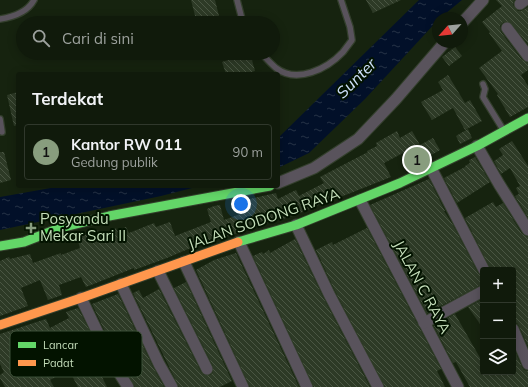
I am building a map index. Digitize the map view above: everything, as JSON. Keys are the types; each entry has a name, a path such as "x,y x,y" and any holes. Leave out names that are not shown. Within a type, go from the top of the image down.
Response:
{"street":[{"path":"468,16 483,0"},
{"path":"507,28 528,56"},
{"path":"280,182 314,168 358,139 396,99 440,48"},
{"name":"JALAN SODONG RAYA","path":"0,325 239,242 296,225 360,200 477,146 528,118"},
{"path":"477,146 499,184 526,224"},
{"path":"431,168 482,267"},
{"path":"0,246 24,242 60,228 109,216 260,188"},
{"name":"JALAN C RAYA","path":"360,200 458,387"},
{"path":"296,225 378,387"},
{"path":"239,242 307,387"},
{"path":"184,262 243,387"},
{"path":"158,271 207,369"},
{"path":"121,284 159,364 172,387"},
{"path":"424,323 480,293"},
{"path":"81,298 97,331"},
{"path":"516,336 528,364"},
{"path":"120,377 124,386"}],"lane":[{"path":"0,20 12,17 24,11 34,0"},
{"path":"237,0 241,16"},
{"path":"268,60 277,69 292,75 301,75 312,72 331,62 352,40 350,27 341,0"},
{"path":"483,84 485,89 484,97 504,131"},
{"path":"0,119 2,132"}],"water":[{"name":"Sunter","path":"419,0 462,0 447,12 432,12 432,26 365,99 309,153 280,167 280,136"},
{"path":"51,188 192,188 0,230 0,197"}],"building":[{"path":"191,0 215,0 219,16 195,16"},
{"path":"366,0 401,0 373,13"},
{"path":"496,0 514,0 513,5 518,11 528,7 528,44 510,22 503,22 500,26 501,32 522,60 528,63 528,70 521,75 528,86 528,107 510,117 497,95 498,94 479,68 502,51 482,22 502,6"},
{"path":"454,48 456,48 462,56 449,66 442,57"},
{"path":"228,60 252,60 255,71 225,72 222,62"},
{"path":"448,75 465,103 470,100 482,121 465,130 453,108 432,120 421,102 443,90 438,82"},
{"path":"16,93 16,126 14,126 7,95"},
{"path":"468,129 472,138 460,144 456,136"},
{"path":"397,131 400,138 412,131 420,145 433,138 440,150 426,158 427,160 411,168 403,153 384,163 391,177 293,216 208,243 207,241 167,258 134,270 134,268 86,287 81,277 59,285 62,295 48,300 40,280 21,288 28,306 0,316 0,261 9,257 10,259 30,254 33,263 61,253 61,255 80,248 77,238 98,230 100,236 116,228 117,231 126,227 129,233 154,223 156,227 170,222 175,236 211,222 207,209 214,206 220,205 224,220 246,212 241,201 276,193 278,199 296,190 299,196 324,183 320,177 368,152 367,151 377,146 376,143"},
{"path":"512,141 528,166 528,217 515,196 519,194 516,188 520,186 510,168 501,174 494,161 503,155 499,149"},
{"path":"0,152 4,152 11,180 0,183"},
{"path":"475,157 490,182 457,203 444,178 465,167 470,163 469,160"},
{"path":"429,179 444,211 480,275 480,286 427,313 370,205"},
{"path":"493,202 496,207 503,203 522,234 528,237 528,346 516,323 516,267 490,267 465,218"},
{"path":"367,228 441,369 437,371 445,387 385,387 335,291 316,250 332,242 333,245"},
{"path":"295,239 323,297 370,387 314,387 253,256 262,252 263,254 269,250 270,253"},
{"path":"236,253 299,387 250,387 196,270 214,260"},
{"path":"186,282 232,381 220,387 179,387 133,293 139,290 143,298 159,289 201,372 204,375 210,375 213,372 213,366 174,288"},
{"path":"118,294 136,331 105,331 92,304"},
{"path":"480,301 480,324 468,307"},
{"path":"78,308 90,331 10,331 10,377 56,377 50,380 54,387 5,387 0,378 0,375 4,372 0,364 0,334 46,319 50,328 69,318 66,312"},
{"path":"455,314 480,358 480,375 516,375 516,354 524,370 528,371 528,387 470,387 456,362 453,363 434,326"},
{"path":"142,344 164,387 135,387 129,377 142,377"},
{"path":"73,377 102,377 107,387 78,387"}],"traffic: fast":[{"path":"238,242 296,225 400,183 477,146 528,118"},
{"path":"0,246 24,242 60,228 109,216 259,188"}],"traffic: slow":[{"path":"0,325 238,242"}],"place":[{"name":"Kantor RW 011","path":"417,160"},
{"name":"Posyandu Mekar Sari II","path":"31,228"}]}
